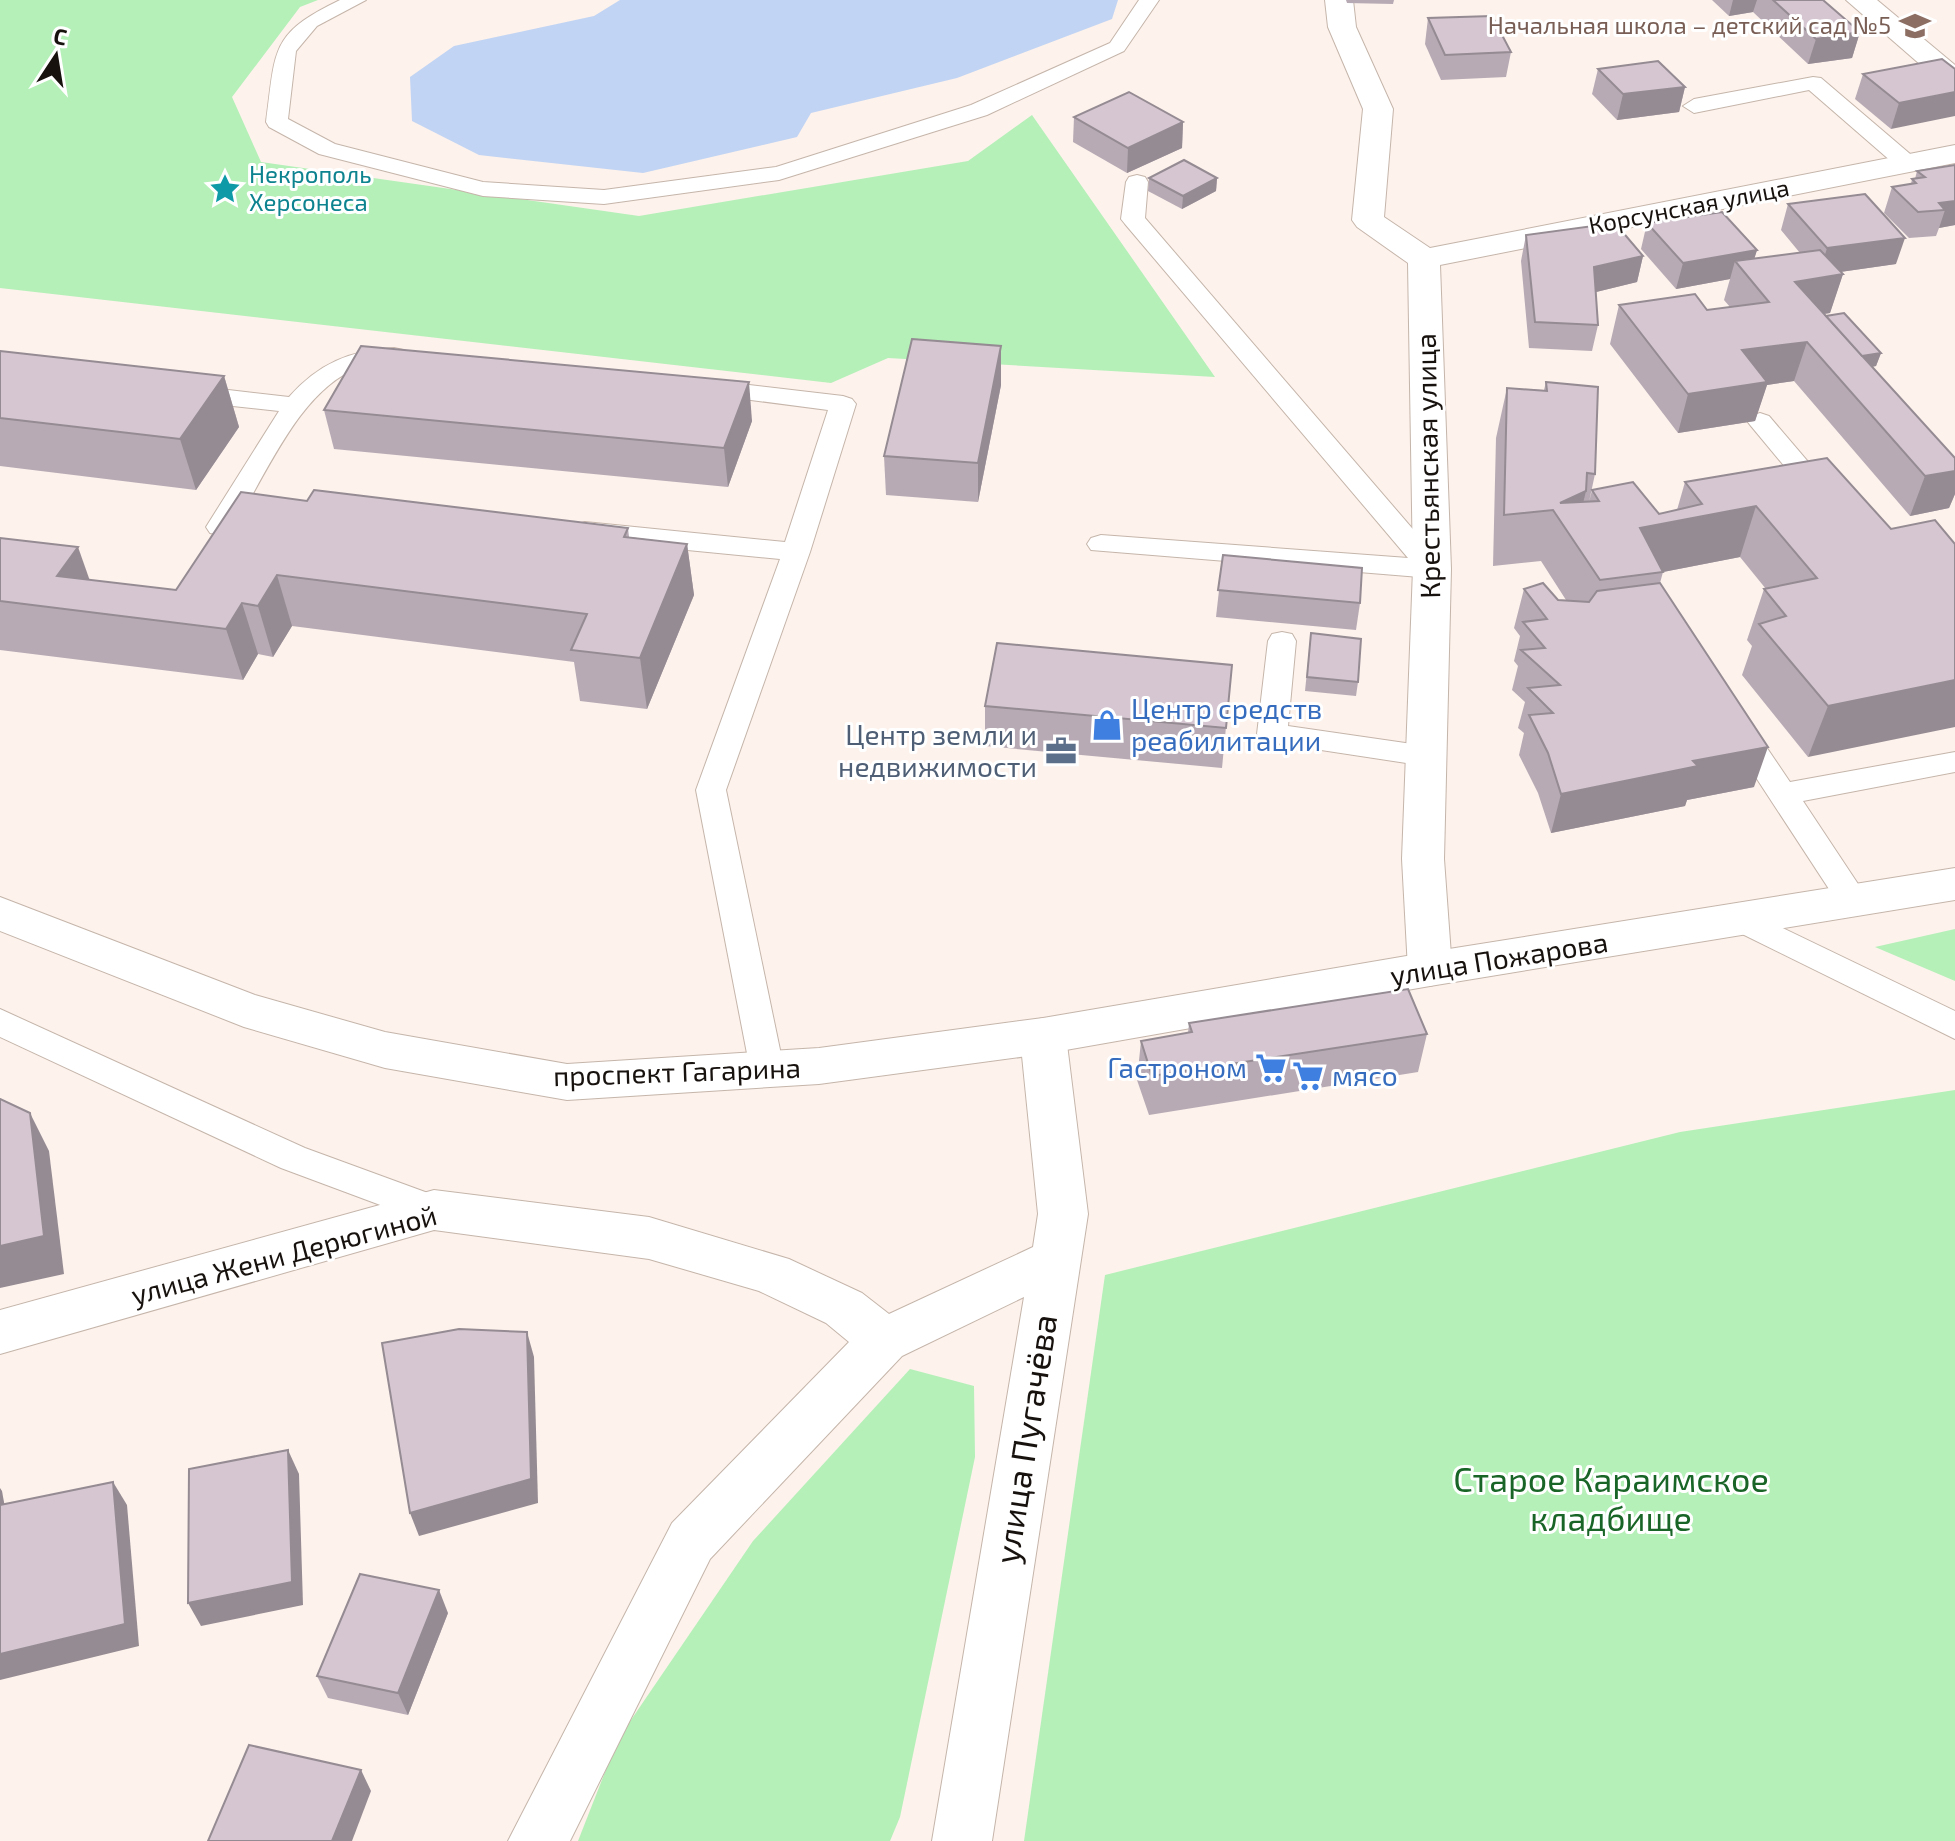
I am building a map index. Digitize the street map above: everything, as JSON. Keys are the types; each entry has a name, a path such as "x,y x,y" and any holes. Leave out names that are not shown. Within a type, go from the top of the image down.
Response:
{"street":[{"path":"1339,0 1342,27 1378,109 1368,220 1424,259"},
{"path":"1860,0 1955,80"},
{"name":"Корсунская улица","path":"1424,259 1955,154"},
{"name":"Крестьянская улица","path":"1424,259 1432,569 1423,859 1430,969"},
{"name":"улица Пожарова","path":"1043,1036 1430,969 1955,884"},
{"name":"проспект Гагарина","path":"0,913 244,1009 385,1050 567,1082 819,1066 1043,1036"},
{"name":"улица Пугачёва","path":"962,1841 1063,1214 1043,1036"},
{"name":"улица Жени Дерюгиной","path":"0,1332 434,1210 649,1238 771,1274 844,1308 884,1340"},
{"path":"538,1841 691,1541 884,1340 1056,1259"}],"lane":[{"path":"356,0 310,22 286,50 277,122 327,149 483,189 604,197 779,173 979,110 1117,47 1149,0"},
{"path":"1694,106 1813,83 1908,164"},
{"path":"1137,182 1133,219 1432,569"},
{"path":"207,549 295,405 316,380 336,368 373,357 411,355"},
{"path":"689,386 843,404 796,552 711,790 767,1069"},
{"path":"155,390 295,405"},
{"path":"1760,421 1845,522"},
{"path":"561,528 796,552"},
{"path":"1101,544 1432,569"},
{"path":"1282,641 1272,734 1426,756"},
{"path":"1723,705 1853,901"},
{"path":"1782,794 1955,762"},
{"path":"1741,920 1955,1026"},
{"path":"0,1022 293,1158 434,1210"}],"green space":[{"name":"Некрополь Херсонеса","path":"0,0 318,0 300,7 232,97 261,162 639,216 968,161 1032,115 1215,377 888,358 831,383 0,288"},
{"path":"1955,929 1955,981 1875,947"},
{"name":"Старое Караимское кладбище","path":"1955,1090 1955,1841 1024,1841 1105,1275 1680,1132"},
{"path":"910,1369 974,1386 975,1457 900,1817 890,1841 578,1841 618,1739 753,1541"}],"water":[{"path":"620,0 1118,0 1112,19 957,78 811,113 797,137 643,173 479,155 412,121 410,77 454,46 594,16"}],"building":[{"path":"1773,0 1823,0 1860,32 1816,39"},
{"path":"1492,16 1511,52 1445,55 1428,18"},
{"path":"1942,59 1955,69 1955,92 1899,103 1863,74"},
{"path":"1658,61 1685,87 1623,94 1598,69"},
{"path":"1129,92 1183,122 1128,148 1074,117"},
{"path":"1184,160 1217,178 1183,196 1149,178"},
{"path":"1955,165 1955,201 1939,203 1945,210 1918,212 1892,187 1916,183 1912,179 1925,177 1917,171"},
{"path":"1865,194 1905,238 1827,248 1788,204"},
{"path":"1722,212 1757,250 1683,263 1647,223"},
{"path":"1615,223 1643,256 1594,267 1598,325 1535,322 1526,235"},
{"path":"1820,250 1843,274 1795,282 1955,458 1955,471 1925,476 1807,342 1742,350 1767,382 1688,394 1619,305 1695,294 1707,310 1769,302 1735,261"},
{"path":"1844,313 1881,353 1862,356 1826,316"},
{"path":"912,339 1001,346 978,463 884,456"},
{"path":"361,346 749,382 724,448 324,410"},
{"path":"0,351 224,376 180,439 0,418"},
{"path":"1546,382 1598,387 1595,474 1587,473 1586,491 1560,503 1599,501 1592,490 1633,482 1659,514 1702,504 1685,482 1827,458 1891,529 1935,520 1955,544 1955,680 1828,706 1759,624 1786,616 1764,589 1817,578 1756,506 1640,528 1663,572 1600,580 1553,510 1504,515 1507,388 1547,391"},
{"path":"314,490 628,528 624,537 687,544 640,658 571,650 587,614 277,575 258,606 242,603 226,629 0,601 0,538 78,547 57,576 176,590 241,492 307,501"},
{"path":"1223,555 1362,568 1360,603 1218,590"},
{"path":"1543,583 1558,600 1589,602 1597,591 1660,583 1768,747 1693,761 1698,766 1561,794 1548,753 1529,715 1553,713 1528,688 1560,685 1521,650 1545,648 1523,622 1547,619 1524,589"},
{"path":"1311,633 1361,639 1358,682 1307,677"},
{"path":"997,643 1232,665 1226,728 985,706"},
{"path":"1408,989 1427,1034 1152,1076 1141,1041 1192,1032 1189,1023"},
{"path":"0,1099 30,1113 44,1236 0,1246"},
{"path":"459,1329 527,1332 531,1479 410,1513 382,1343"},
{"path":"288,1450 292,1582 188,1603 189,1469"},
{"path":"113,1482 125,1624 0,1654 0,1505"},
{"path":"360,1574 439,1590 398,1693 317,1676"},
{"path":"249,1745 361,1770 332,1841 208,1841"}],"place":[{"name":"Начальная школа – детский сад №5","path":"1915,26"},
{"name":"Некрополь Херсонеса","path":"225,189"},
{"name":"Центр средств реабилитации","path":"1107,725"},
{"name":"Центр земли и недвижимости","path":"1061,751"},
{"name":"Гастроном","path":"1271,1068"},
{"name":"мясо","path":"1308,1076"}]}
